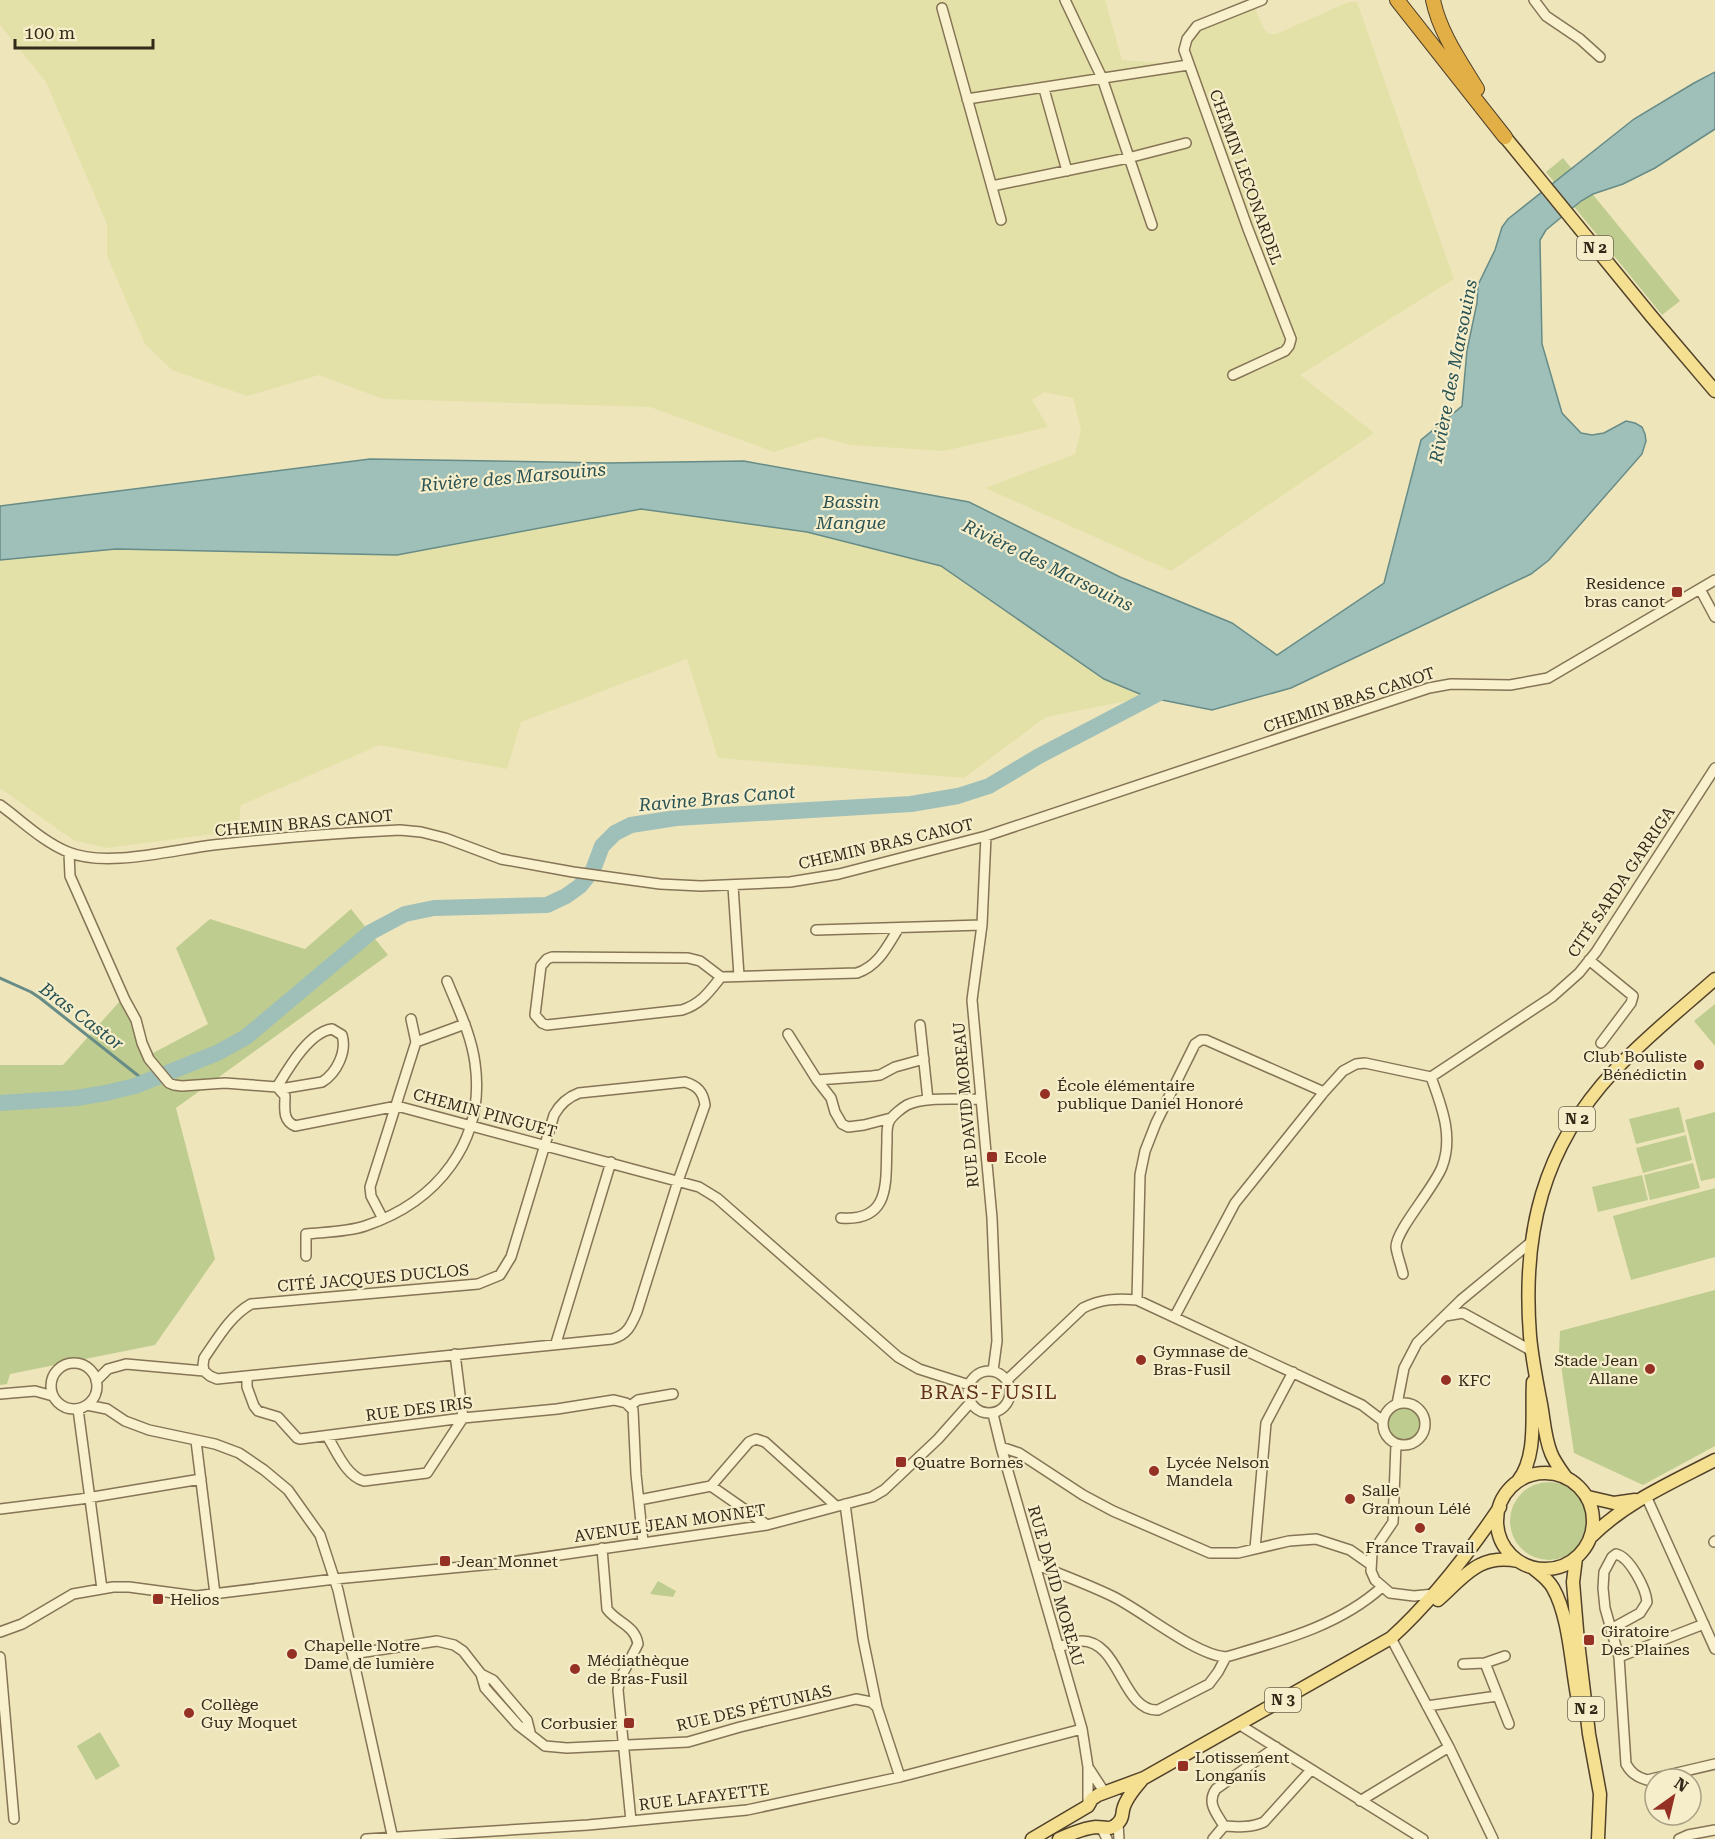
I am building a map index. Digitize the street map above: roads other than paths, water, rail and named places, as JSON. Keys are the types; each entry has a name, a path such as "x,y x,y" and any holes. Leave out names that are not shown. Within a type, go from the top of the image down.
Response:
{"highway":[{"name":"N 2","path":"1397,0 1505,137"},
{"path":"1433,0 1439,21 1450,45 1505,137"}],"main road":[{"name":"N 2","path":"1505,137 1714,391"},
{"name":"N 2","path":"1500,1507 1505,1494 1525,1472 1531,1457 1533,1369 1527,1285 1530,1243 1542,1193 1555,1159 1569,1131 1612,1073 1650,1036 1715,980"},
{"name":"N 2","path":"1533,1369 1551,1453 1565,1476 1588,1497"},
{"path":"1576,1558 1604,1523 1642,1498 1715,1460"},
{"path":"1517,1482 1537,1474 1565,1476"},
{"path":"1592,1536 1592,1515 1588,1497 1614,1503 1642,1498"},
{"path":"1500,1507 1498,1520 1500,1534 1509,1552 1518,1561"},
{"name":"N 3","path":"1105,1793 1144,1778 1391,1638 1417,1614 1434,1594 1479,1538 1500,1507"},
{"name":"N 2","path":"1532,1567 1555,1568 1576,1558"},
{"name":"N 2","path":"1576,1558 1573,1582 1578,1642 1586,1711 1600,1794 1598,1837"},
{"name":"N 3","path":"1417,1614 1424,1612 1475,1567 1492,1559 1518,1561"},
{"name":"N 2","path":"1518,1561 1532,1567 1545,1577 1553,1588 1564,1621 1598,1837"},
{"name":"N 3","path":"1123,1809 1144,1778"},
{"path":"1032,1839 1088,1806 1098,1795 1105,1793 1117,1798 1123,1809 1118,1824 1102,1832 1075,1832 1059,1839"},
{"path":"1088,1806 1089,1818 1102,1832"}],"street":[{"path":"1065,0 1102,78 1152,225"},
{"name":"CHEMIN LECONARDEL","path":"1233,375 1285,351 1291,339 1248,229 1184,50 1187,39 1197,26 1262,0"},
{"path":"1534,0 1545,16 1580,39 1600,57"},
{"path":"942,8 1001,220"},
{"path":"967,99 1044,89 1188,65"},
{"path":"1044,89 1067,171"},
{"path":"992,186 1128,158 1186,143"},
{"name":"CHEMIN BRAS CANOT","path":"0,805 69,853 94,857 121,858 212,845 400,830 445,838 501,859 660,884 733,886 790,882 838,874 986,836 1429,688 1450,684 1510,685 1548,678 1715,580"},
{"path":"1700,590 1715,617"},
{"name":"CITÉ SARDA GARRIGA","path":"1431,1077 1552,997 1579,973 1715,768"},
{"name":"RUE DAVID MOREAU","path":"986,836 982,925 972,1000 992,1218 997,1341 993,1371"},
{"path":"69,853 69,876 136,1020 148,1059 169,1083 182,1086 225,1083 278,1088 322,1082 328,1078 342,1055 344,1043 342,1035 332,1029 322,1032 298,1054 278,1088"},
{"path":"733,886 739,976"},
{"path":"816,930 982,925"},
{"path":"721,977 704,999 696,1005 681,1010 553,1025 542,1023 535,1015 541,966 552,957 688,958 700,961 721,977 857,974 870,967 880,957 898,929"},
{"path":"1589,960 1633,996 1600,1043"},
{"path":"306,1256 306,1234 362,1227 402,1210 429,1190 456,1158 472,1125 477,1079 473,1052 465,1024 447,981"},
{"path":"383,1219 369,1192 416,1042 411,1019"},
{"path":"416,1042 465,1024"},
{"path":"920,1025 928,1100"},
{"path":"788,1034 831,1098 842,1124 849,1127 875,1124 891,1118 907,1105 928,1100 981,1099"},
{"path":"1137,1300 1140,1175 1145,1151 1156,1123 1195,1044 1206,1040 1324,1092"},
{"path":"817,1080 880,1075 895,1067 924,1059"},
{"path":"1175,1316 1231,1210 1324,1092 1343,1071 1356,1064 1365,1063 1431,1077 1444,1114 1446,1127 1443,1165 1429,1192 1397,1240 1396,1247 1403,1274"},
{"name":"CITÉ JACQUES DUCLOS","path":"685,1082 699,1089 704,1096 705,1105 678,1181 637,1312 629,1329 622,1336 612,1339 217,1379 204,1371 202,1365 204,1358 232,1319 240,1310 251,1304 478,1284 500,1275 511,1257 554,1115 571,1096 579,1093 685,1082"},
{"name":"CHEMIN PINGUET","path":"278,1088 285,1096 285,1117 296,1126 397,1106 611,1162 699,1188 717,1198 898,1357 919,1369 969,1385"},
{"path":"841,1218 852,1218 872,1212 880,1205 884,1194 887,1133 891,1118"},
{"path":"556,1343 611,1162"},
{"path":"1362,1405 1393,1406 1411,1403 1417,1406 1425,1416 1425,1430 1418,1440 1401,1444 1387,1437 1384,1431 1383,1421 1393,1406 1409,1356 1417,1342 1461,1300 1530,1243"},
{"path":"1007,1380 1083,1308 1095,1302 1110,1299 1137,1300 1362,1405 1383,1421"},
{"path":"1443,1317 1453,1313 1463,1313 1532,1351"},
{"path":"327,1436 358,1479 427,1473 463,1419 455,1354"},
{"path":"107,1409 66,1407 56,1401 53,1396 52,1381 57,1370 67,1364 79,1364 89,1369 96,1381 96,1394 107,1409 125,1420 149,1430 214,1444 239,1453 288,1490 320,1535 335,1579 393,1838"},
{"name":"CITÉ JACQUES DUCLOS","path":"89,1369 108,1369 126,1365 204,1371"},
{"path":"96,1381 108,1369"},
{"path":"993,1371 1007,1380 1011,1389 1010,1399 1001,1411 993,1414 984,1413 970,1403 969,1385 978,1374 993,1371"},
{"path":"1255,1550 1266,1423 1293,1372"},
{"name":"RUE DES IRIS","path":"247,1376 250,1398 258,1411 278,1417 297,1438 614,1401 621,1401 630,1406 638,1400 673,1394"},
{"path":"35,1391 52,1381"},
{"path":"1402,1381 1411,1403"},
{"path":"0,1394 35,1391 53,1396"},
{"path":"82,1407 96,1394"},
{"name":"AVENUE JEAN MONNET","path":"0,1632 22,1624 73,1594 102,1589 129,1587 196,1596 335,1579 504,1563 766,1525 872,1497 884,1490 938,1439 970,1403"},
{"path":"630,1406 633,1410 643,1542"},
{"path":"82,1407 89,1498 102,1589"},
{"name":"RUE DAVID MOREAU","path":"993,1414 1000,1447 1082,1729 1088,1767 1088,1806"},
{"path":"639,1500 711,1486 749,1442 756,1439 765,1442 841,1505 863,1639 877,1707 900,1777"},
{"path":"196,1441 215,1593"},
{"path":"1401,1444 1397,1459 1393,1522 1372,1553 1370,1564 1375,1580 1390,1593 1414,1596 1434,1594"},
{"path":"1000,1447 1019,1453 1103,1506 1210,1553 1224,1554 1255,1550 1289,1541 1316,1539 1350,1550 1370,1564"},
{"path":"0,1509 89,1498 201,1479"},
{"path":"711,1486 766,1525"},
{"path":"1642,1498 1715,1649"},
{"path":"602,1548 607,1609 612,1616 631,1628 638,1644 620,1679 618,1690 631,1821"},
{"path":"1611,1629 1640,1613 1647,1602 1647,1597 1632,1567 1621,1555 1616,1554 1604,1572 1603,1588 1605,1608 1611,1629 1619,1657 1626,1764 1637,1777 1647,1780 1715,1764"},
{"path":"1035,1564 1111,1595 1199,1649 1226,1657 1287,1639 1324,1624 1382,1587"},
{"path":"1619,1657 1704,1624"},
{"path":"1391,1638 1449,1747 1493,1839"},
{"name":"RUE DES PÉTUNIAS","path":"352,1654 436,1641 447,1642 462,1652 481,1674 493,1680 526,1720 530,1732 540,1743 552,1747 623,1747 688,1742 856,1699 871,1702 877,1707"},
{"path":"1059,1647 1080,1641 1089,1642 1099,1648 1111,1659 1137,1701 1152,1710 1158,1710 1209,1684 1226,1657"},
{"path":"1463,1664 1485,1663 1505,1656"},
{"path":"0,1657 4,1737 14,1819"},
{"path":"1485,1663 1509,1724"},
{"path":"1427,1706 1497,1696"},
{"path":"1240,1725 1423,1839"},
{"name":"RUE LAFAYETTE","path":"366,1839 631,1821 747,1810 900,1777 1082,1729"},
{"path":"1224,1826 1211,1804 1211,1796 1276,1747"},
{"path":"1360,1801 1449,1747"},
{"name":"RUE DAVID MOREAU","path":"1088,1767 1105,1793"},
{"path":"1224,1826 1256,1826 1264,1821 1311,1770"},
{"path":"1118,1824 1119,1839"},
{"path":"1213,1839 1224,1826"},
{"path":"1679,1839 1715,1830"}],"water":[{"path":"1715,72 1715,129 1655,168 1581,201 1546,230 1540,240 1542,344 1562,413 1581,433 1592,435 1604,433 1626,421 1635,423 1642,427 1645,434 1646,441 1642,454 1549,560 1531,574 1291,688 1212,710 1147,697 1104,679 941,566 807,532 641,509 397,555 116,549 0,560 0,506 370,459 607,463 744,461 969,502 1120,577 1232,623 1277,655 1384,583 1421,440 1462,406 1467,350 1477,303 1478,285 1495,250 1502,227 1508,219 1634,119"}],"waterway":[{"name":"Ravine Bras Canot","path":"0,1103 76,1098 106,1093 135,1086 217,1053 246,1037 371,932 405,914 434,908 547,905 580,886 593,870 602,846 615,833 631,825 676,818 911,804 958,796 989,786 1039,756 1169,688"},
{"name":"Bras Castor","path":"0,978 40,998 145,1081"}],"place":[{"name":"Residence bras canot","path":"1677,592"},
{"name":"Club Bouliste Bénédictin","path":"1699,1065"},
{"name":"École élémentaire publique Daniel Honoré","path":"1045,1094"},
{"name":"Ecole","path":"992,1157"},
{"name":"Gymnase de Bras-Fusil","path":"1141,1360"},
{"name":"Stade Jean Allane","path":"1650,1369"},
{"name":"KFC","path":"1446,1380"},
{"name":"Quatre Bornes","path":"901,1462"},
{"name":"Lycée Nelson Mandela","path":"1154,1471"},
{"name":"Salle Gramoun Lélé","path":"1350,1499"},
{"name":"France Travail","path":"1420,1528"},
{"name":"Jean Monnet","path":"445,1561"},
{"name":"Helios","path":"158,1599"},
{"name":"Giratoire Des Plaines","path":"1589,1640"},
{"name":"Chapelle Notre Dame de lumière","path":"292,1654"},
{"name":"Médiathèque de Bras-Fusil","path":"575,1669"},
{"name":"Collège Guy Moquet","path":"189,1713"},
{"name":"Corbusier","path":"629,1723"},
{"name":"Lotissement Longanis","path":"1183,1766"}],"district":[{"name":"BRAS-FUSIL","path":"989,1392"}],"water label":[{"name":"Rivière des Marsouins","path":"1453,371"},
{"name":"Rivière des Marsouins","path":"513,477"},
{"name":"Bassin Mangue","path":"851,511"},
{"name":"Rivière des Marsouins","path":"1048,565"}]}
